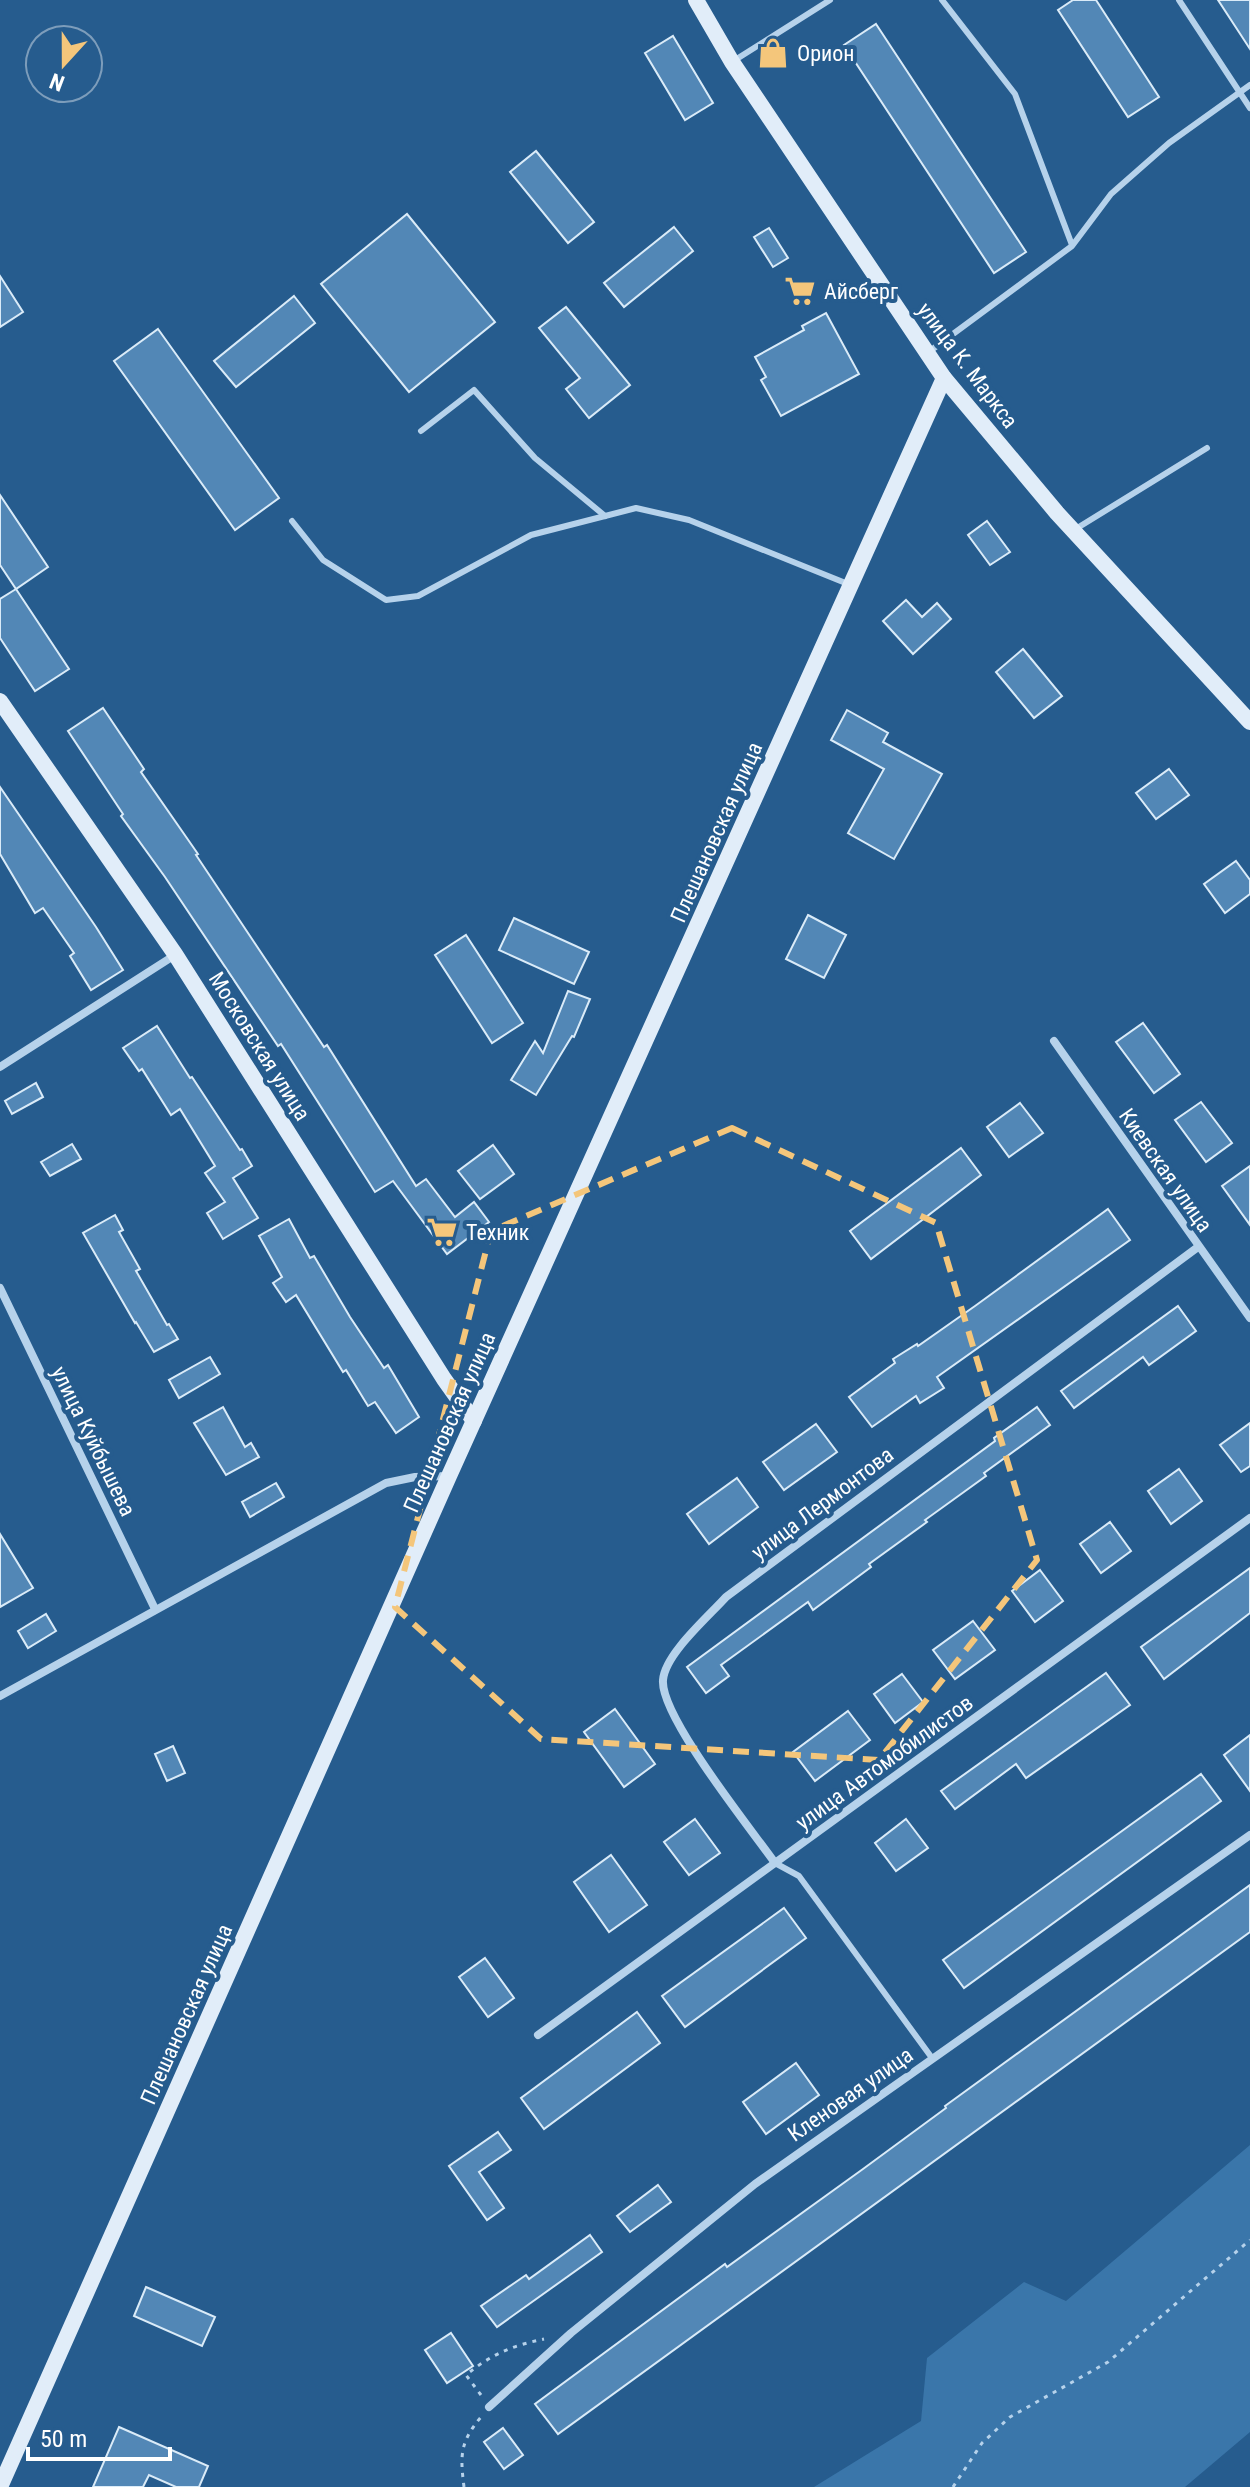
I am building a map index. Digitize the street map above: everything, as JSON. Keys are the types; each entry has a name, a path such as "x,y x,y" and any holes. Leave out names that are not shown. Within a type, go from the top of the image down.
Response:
{"main road":[{"name":"улица К. Маркса","path":"696,0 732,62 944,378 1073,530 1250,722"},
{"name":"Плешановская улица","path":"0,2487 449,1476 944,378"},
{"name":"Московская улица","path":"0,701 175,954 444,1379 474,1421"}],"street":[{"path":"0,1067 175,954"},
{"name":"Киевская улица","path":"1054,1041 1250,1318"},
{"name":"улица Лермонтова","path":"775,1863 689,1743 666,1697 663,1679 673,1655 726,1597 1198,1247"},
{"name":"улица Куйбышева","path":"0,1288 155,1609"},
{"path":"0,1696 386,1483 415,1477 449,1476"},
{"name":"улица Автомобилистов","path":"538,2035 1250,1518"},
{"name":"Кленовая улица","path":"489,2407 571,2333 755,2184 1250,1835"}],"lane":[{"path":"732,62 830,0"},
{"path":"942,0 1015,94 1072,246"},
{"path":"1179,0 1250,108"},
{"path":"927,353 1072,246 1111,194 1169,143 1250,85"},
{"path":"421,431 474,390 535,458 605,516"},
{"path":"1073,530 1207,448"},
{"path":"292,521 323,560 386,600 418,596 531,535 636,508 689,520 851,585"},
{"path":"775,1863 799,1876 932,2058"}],"path":[{"path":"953,2487 982,2443 1010,2417 1108,2362 1250,2240"}],"highlighted area":[{"path":"732,1128 936,1223 1037,1560 879,1760 541,1739 395,1607 491,1231"}],"shaded area":[{"path":"1250,2145 1250,2432 1185,2487 814,2487 921,2421 927,2358 1024,2282 1066,2301"}],"building":[{"path":"1073,0 1096,0 1159,97 1128,117 1058,10"},
{"path":"1218,0 1250,0 1250,49"},
{"path":"876,24 1026,252 994,273 844,45"},
{"path":"673,36 713,103 685,120 645,53"},
{"path":"536,151 594,222 568,243 510,172"},
{"path":"407,214 495,322 409,392 321,284"},
{"path":"674,227 693,251 624,307 604,283"},
{"path":"769,228 788,258 773,267 754,237"},
{"path":"0,276 23,312 0,327"},
{"path":"294,296 315,323 236,387 214,361"},
{"path":"566,307 630,385 589,418 566,389 580,378 539,328"},
{"path":"826,313 859,374 781,416 761,380 766,377 755,357 804,330 802,326"},
{"path":"158,329 279,498 235,530 114,361"},
{"path":"0,495 48,567 16,589 0,565"},
{"path":"987,521 1010,552 990,565 968,535"},
{"path":"16,589 69,669 35,691 0,638 0,599"},
{"path":"906,600 922,617 937,603 951,619 913,654 883,621"},
{"path":"1023,649 1062,696 1034,718 996,672"},
{"path":"103,708 144,769 141,772 324,1047 327,1045 416,1186 426,1179 455,1217 474,1202 489,1222 447,1254 393,1181 375,1192 281,1044 278,1046 121,816 123,814 68,731"},
{"path":"847,710 888,733 883,742 942,774 894,859 848,833 884,769 831,740"},
{"path":"1169,769 1189,795 1156,819 1136,793"},
{"path":"0,787 123,970 91,990 70,956 74,953 43,908 35,913 0,854"},
{"path":"1236,861 1250,880 1250,894 1225,913 1204,884"},
{"path":"808,915 846,935 824,978 786,959"},
{"path":"514,918 589,952 574,984 499,950"},
{"path":"466,935 523,1023 492,1043 435,955"},
{"path":"568,991 590,999 574,1037 536,1095 511,1080 535,1041 543,1053"},
{"path":"1143,1023 1180,1074 1154,1093 1116,1042"},
{"path":"157,1026 252,1166 233,1178 258,1218 223,1239 207,1213 225,1202 205,1173 215,1166 180,1109 171,1115 142,1069 139,1071 123,1048"},
{"path":"36,1083 43,1097 12,1114 5,1101"},
{"path":"1201,1102 1232,1143 1206,1162 1175,1120"},
{"path":"1020,1103 1043,1133 1009,1157 987,1127"},
{"path":"72,1144 81,1159 50,1176 41,1162"},
{"path":"493,1145 514,1174 480,1199 458,1171"},
{"path":"961,1148 981,1175 871,1259 850,1231"},
{"path":"1250,1166 1250,1225 1222,1186"},
{"path":"1108,1209 1130,1240 937,1377 944,1388 920,1403 916,1396 872,1427 849,1397 895,1363 893,1359 918,1346"},
{"path":"115,1215 123,1230 119,1232 140,1269 136,1271 178,1339 154,1352 83,1233"},
{"path":"289,1219 310,1258 314,1256 350,1317 384,1368 388,1365 419,1417 396,1433 375,1402 368,1406 346,1370 343,1372 296,1295 286,1302 273,1283 282,1277 259,1236"},
{"path":"1178,1306 1196,1331 1149,1365 1143,1357 1074,1408 1061,1391"},
{"path":"210,1357 220,1374 179,1398 169,1380"},
{"path":"223,1407 245,1447 251,1443 259,1457 226,1475 194,1423"},
{"path":"1037,1407 1050,1425 984,1473 986,1476 925,1520 927,1522 813,1610 808,1602 721,1665 729,1676 706,1693 687,1667"},
{"path":"1250,1423 1250,1466 1241,1472 1220,1445"},
{"path":"816,1424 837,1452 784,1490 763,1462"},
{"path":"1179,1469 1202,1501 1171,1524 1148,1491"},
{"path":"737,1478 758,1507 709,1544 687,1514"},
{"path":"276,1483 284,1497 250,1517 242,1502"},
{"path":"1110,1522 1131,1551 1101,1573 1080,1544"},
{"path":"0,1534 33,1588 0,1607"},
{"path":"1250,1568 1250,1613 1164,1679 1141,1647"},
{"path":"1040,1570 1063,1601 1035,1622 1012,1591"},
{"path":"46,1614 56,1631 28,1648 18,1631"},
{"path":"973,1621 995,1650 955,1679 933,1650"},
{"path":"1106,1673 1130,1705 1026,1778 1016,1764 955,1809 941,1791"},
{"path":"902,1674 923,1702 895,1723 874,1694"},
{"path":"615,1709 655,1764 624,1787 584,1732"},
{"path":"848,1711 870,1740 815,1781 793,1752"},
{"path":"1250,1735 1250,1791 1224,1755"},
{"path":"173,1746 185,1773 167,1781 155,1754"},
{"path":"1201,1774 1221,1801 964,1988 943,1960"},
{"path":"695,1819 720,1853 689,1875 664,1842"},
{"path":"906,1819 928,1848 896,1871 875,1843"},
{"path":"611,1855 647,1905 609,1932 574,1882"},
{"path":"1250,1885 1250,1932 558,2434 535,2404 725,2264 727,2267 863,2169"},
{"path":"784,1908 806,1938 685,2027 662,1996"},
{"path":"485,1958 514,1998 488,2017 459,1977"},
{"path":"637,2012 660,2043 544,2129 521,2098"},
{"path":"796,2063 819,2095 766,2134 743,2102"},
{"path":"498,2132 511,2150 479,2172 504,2208 487,2220 449,2166"},
{"path":"658,2185 671,2202 630,2232 617,2216"},
{"path":"590,2235 602,2252 497,2327 481,2306 526,2275 529,2279"},
{"path":"146,2287 215,2317 202,2346 134,2316"},
{"path":"451,2333 473,2366 447,2383 425,2350"},
{"path":"119,2427 208,2466 199,2487 176,2487 149,2475 143,2487 93,2487"},
{"path":"503,2428 523,2455 504,2469 484,2442"}],"place":[{"name":"Орион","path":"773,53"},
{"name":"Айсберг","path":"800,291"},
{"name":"Техник","path":"442,1232"}]}
